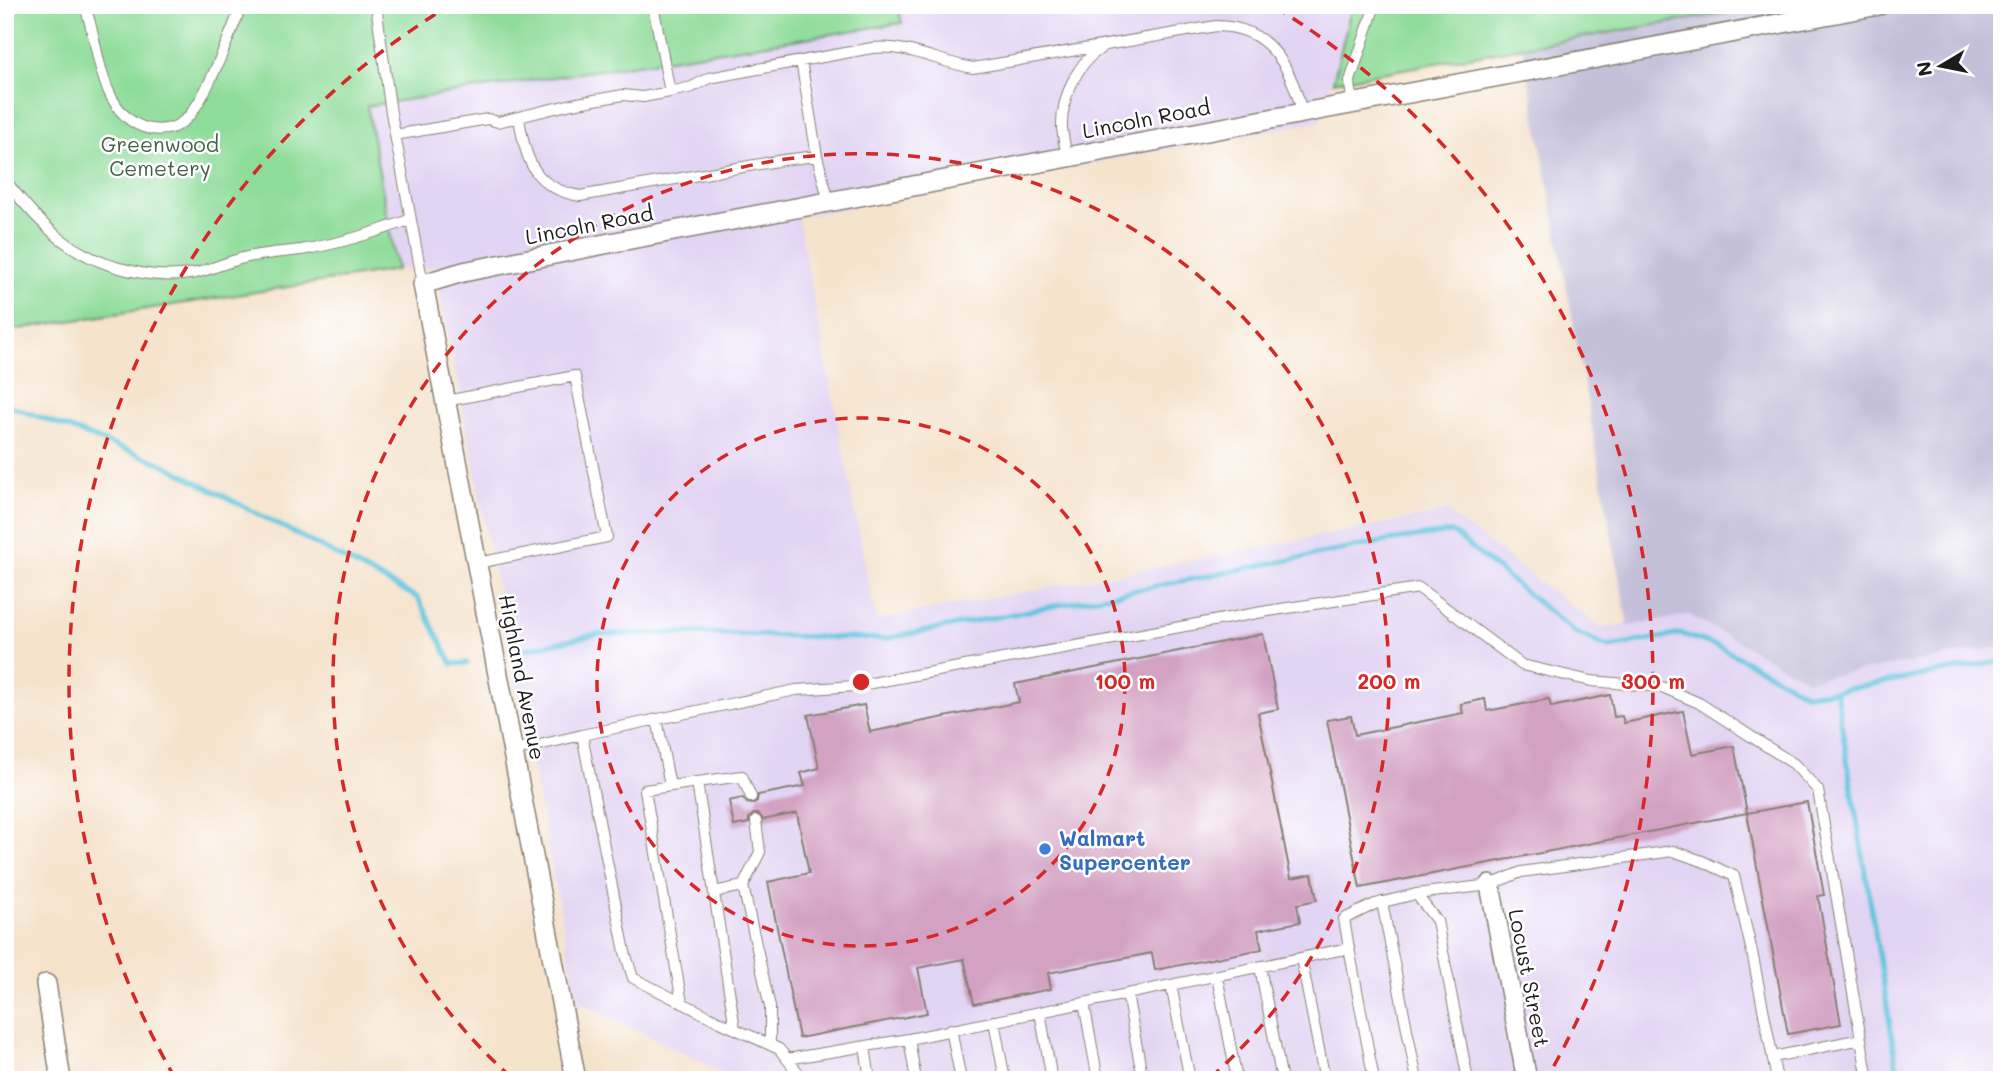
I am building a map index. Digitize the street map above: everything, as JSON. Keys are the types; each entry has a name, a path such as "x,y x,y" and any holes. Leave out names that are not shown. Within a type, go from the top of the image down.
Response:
{"street":[{"name":"Lincoln Road","path":"423,284 463,272 1796,16 1880,5"},
{"name":"Highland Avenue","path":"423,284 576,1080"},
{"name":"Locust Street","path":"1490,885 1527,1080"},
{"path":"46,984 61,1080"}],"lane":[{"path":"84,5 103,78 121,113 144,128 162,131 174,128 193,111 242,5"},
{"path":"376,5 395,135 423,284"},
{"path":"653,5 670,92"},
{"path":"1352,103 1350,81 1375,5"},
{"path":"395,135 488,119 498,122 623,94 643,97 692,87 709,78 886,47 918,51 950,64 973,68 1199,28 1226,26 1258,37 1281,58 1297,89 1302,112"},
{"path":"1067,156 1062,131 1066,98 1080,70 1091,56 1104,46"},
{"path":"801,61 817,156 828,202"},
{"path":"519,118 531,167 539,178 564,194 580,196 817,156"},
{"path":"5,180 23,203 62,242 83,255 113,267 153,275 197,273 251,256 333,244 410,220"},
{"path":"446,401 575,376 607,537 478,563"},
{"path":"514,751 796,690 868,684 1268,611 1419,588 1522,666 1591,681 1662,687 1699,703 1794,764 1818,790 1868,1080"},
{"path":"657,719 670,786"},
{"path":"582,735 625,951 633,978 779,1049 804,1080"},
{"path":"682,1003 645,790 742,776 751,797"},
{"path":"697,782 735,1029"},
{"path":"756,821 760,852 743,886 769,1007 770,1045"},
{"path":"1374,1080 1344,919 1382,902 1416,894 1490,885 1521,872 1673,851 1734,876 1777,1080"},
{"path":"714,892 743,886"},
{"path":"1416,894 1437,922 1468,1080"},
{"path":"1382,902 1417,1080"},
{"path":"787,1059 909,1039 1349,948"},
{"path":"1301,958 1325,1080"},
{"path":"1260,967 1282,1080"},
{"path":"1217,976 1237,1080"},
{"path":"1171,985 1190,1080"},
{"path":"1127,994 1143,1080"},
{"path":"1084,1003 1098,1080"},
{"path":"1040,1012 1052,1080"},
{"path":"994,1021 1005,1080"},
{"path":"951,1029 961,1080"},
{"path":"909,1039 916,1080"},
{"path":"1773,1057 1861,1039"},
{"path":"865,1046 870,1080"}],"shaded area":[{"path":"898,5 1352,5 1321,121 798,217 876,620 1447,512 1601,628 1689,615 1807,680 2002,647 2002,1080 738,1080 578,1002 435,267 397,270 367,106 901,23"},
{"path":"1775,5 2002,5 2002,647 1807,680 1689,615 1628,626 1523,47"}],"green space":[{"name":"Greenwood Cemetery","path":"5,5 898,5 902,23 367,106 397,270 5,331"},
{"path":"1352,5 1775,5 1333,82"}],"building":[{"name":"Walmart Supercenter","path":"1263,634 1278,709 1258,713 1291,878 1312,874 1317,900 1297,904 1300,922 1258,930 1262,949 1155,970 1152,953 1048,973 1051,989 974,1004 964,959 918,968 927,1013 799,1038 768,882 809,873 797,813 763,820 759,814 754,814 749,818 749,823 734,826 729,801 743,798 747,803 753,804 758,795 805,786 801,773 819,768 808,715 864,705 870,732 1019,702 1015,684"},
{"path":"1610,695 1614,717 1622,716 1624,723 1683,711 1692,754 1734,746 1747,813 1360,888 1327,720 1351,716 1355,735 1463,713 1461,704 1485,699 1487,711 1549,699 1551,707"},
{"path":"1807,802 1824,895 1818,896 1841,1024 1788,1034 1747,813"}],"waterway":[{"path":"5,404 163,464 418,598 452,664 467,663"},
{"path":"517,651 599,634 701,633 884,639 1387,541 1452,532 1574,632 1609,647 1681,634 1718,646 1807,694 2002,661"},
{"path":"1836,691 1899,1080"}],"place":[{"name":"Walmart Supercenter","path":"1045,849"}]}
